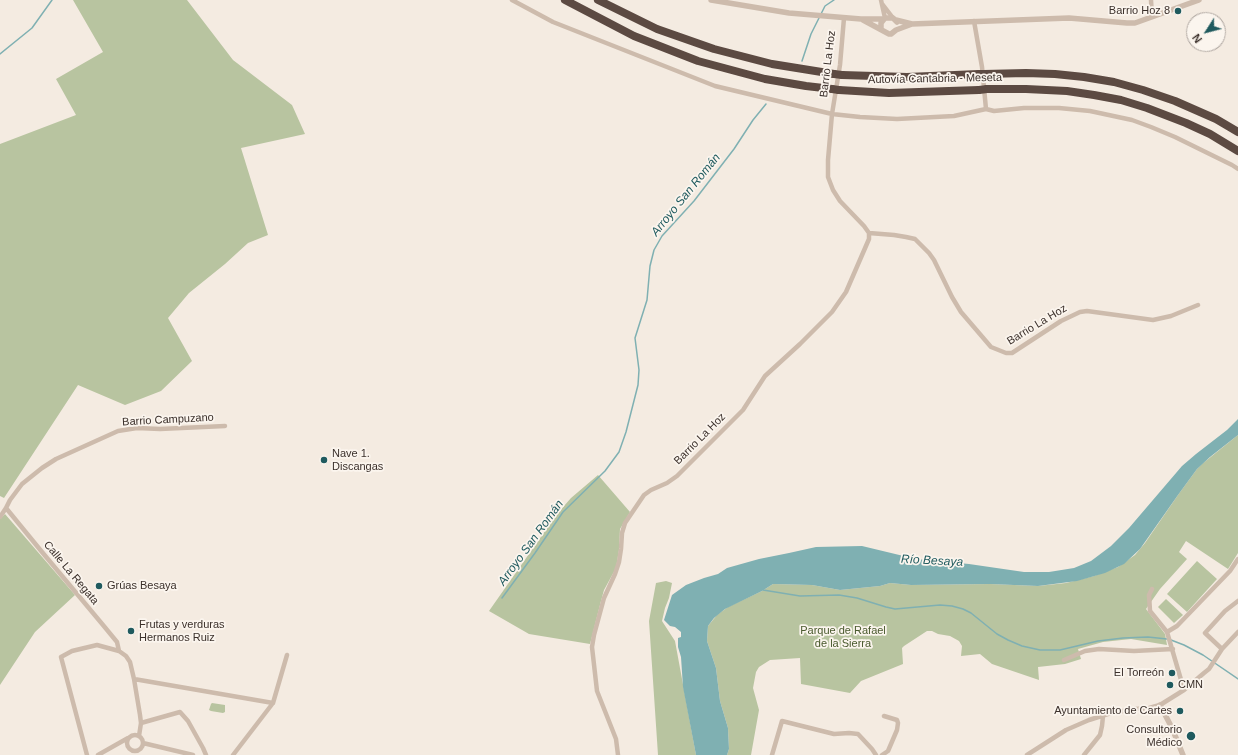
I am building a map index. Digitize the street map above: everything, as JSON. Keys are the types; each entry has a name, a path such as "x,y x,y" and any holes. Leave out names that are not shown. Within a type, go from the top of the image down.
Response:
{"highway":[{"name":"Autovía Cantabria - Meseta","path":"565,0 634,36 692,59 765,79 835,90 896,93 1026,88 1094,94 1121,100 1173,117 1210,134 1237,151"},
{"name":"Autovía Cantabria - Meseta","path":"598,0 657,29 714,49 772,64 838,74 907,77 1026,73 1092,78 1122,84 1175,101 1216,119 1238,132"}],"street":[{"path":"512,0 546,19 715,86 832,114"},
{"path":"711,0 755,8 813,15 861,19 894,19 912,24"},
{"path":"1151,0 1152,17"},
{"path":"861,19 888,34 912,24 974,21 1069,18 1127,23 1152,17 1198,0"},
{"path":"881,29 881,24 884,18 882,2"},
{"path":"882,2 898,24 896,30"},
{"name":"Barrio La Hoz","path":"618,755 616,739 599,696 592,647 604,598 619,562 623,528 633,510 647,492 678,476 743,410 765,376 832,312 846,292 866,249 869,233 840,201 832,190 828,177 832,114 840,65 844,18"},
{"path":"974,21 982,67 986,108"},
{"name":"Barrio La Hoz","path":"832,114 882,118 928,118 954,116 986,108 994,111 1024,108 1059,108 1090,112 1132,120 1175,137 1238,169"},
{"name":"Barrio La Hoz","path":"869,233 894,235 915,239 934,260 952,298 961,312 991,347 1006,353 1012,353 1060,321 1080,312 1087,311 1153,320 1171,316 1198,305"},
{"name":"Barrio Campuzano","path":"0,517 22,484 42,468 56,459 118,431 137,428 160,429 225,426"},
{"name":"Calle La Regata","path":"6,508 117,642 119,651 126,656 130,662 141,723 139,736"},
{"path":"1168,633 1177,626 1230,570 1238,559"},
{"path":"1152,589 1149,596 1150,611 1168,633 1184,690"},
{"path":"1222,649 1205,633 1238,601"},
{"path":"1027,755 1066,730 1089,720 1123,711 1149,708 1160,705 1184,690 1209,669 1214,659 1238,632"},
{"path":"86,755 61,656 72,651 97,645 119,651"},
{"path":"1064,660 1085,651 1099,649 1134,651 1173,649"},
{"path":"233,755 273,703 287,655"},
{"path":"134,679 273,703"},
{"path":"1160,705 1172,728 1183,755"},
{"path":"141,723 180,712 188,721 206,755"},
{"path":"882,755 888,751 897,730 898,723 897,720 884,716"},
{"path":"1084,755 1100,734 1103,716"},
{"path":"772,755 782,721 834,734 858,734 876,755"},
{"path":"98,755 134,734 143,740 142,748 136,753 129,749 127,744 129,737"},
{"path":"143,743 193,755"},
{"path":"115,746 127,744"}],"green space":[{"path":"73,0 187,0 233,60 292,105 305,134 241,148 268,235 248,243 189,293 168,318 192,361 161,391 125,405 78,385 4,498 0,496 0,144 76,115 56,79 103,52"},
{"name":"Parque de Rafael de la Sierra","path":"1238,435 1238,553 1228,569 1186,541 1179,552 1187,559 1160,589 1146,609 1165,634 1167,645 1131,639 1103,642 1078,649 1081,659 1065,664 1038,667 1039,680 992,664 980,654 961,656 962,646 959,641 950,636 927,631 902,648 903,664 861,681 850,693 801,684 800,658 770,660 759,667 756,672 753,688 759,710 751,755 727,755 729,749 728,728 720,701 716,668 707,641 708,626 717,615 728,607 762,591 773,584 812,585 840,590 880,586 890,583 911,585 990,584 1038,586 1066,583 1094,576 1118,567 1135,555 1197,469"},
{"path":"598,475 630,512 620,529 616,568 604,590 590,644 529,634 489,611 557,514 571,498"},
{"path":"5,514 75,595 35,632 0,685 0,519"},
{"path":"1197,561 1217,579 1187,612 1167,594"},
{"path":"666,581 672,583 662,621 675,641 696,755 658,755 649,621 656,583"},
{"path":"1166,599 1183,615 1174,623 1158,607"},
{"path":"212,703 225,705 225,712 223,713 209,710"}],"water":[{"name":"Río Besaya","path":"1238,419 1238,435 1197,469 1140,549 1124,564 1105,573 1077,581 1038,586 990,584 911,585 890,583 880,586 840,590 812,585 773,584 725,609 714,618 708,626 707,641 716,668 720,701 728,728 729,749 727,755 696,755 683,687 681,657 678,647 678,638 681,637 681,632 675,627 670,626 664,620 672,595 686,585 718,574 727,568 759,559 816,547 862,546 916,559 969,564 1024,572 1049,572 1074,568 1091,561 1111,546 1129,528 1182,466 1227,430"}],"waterway":[{"path":"0,54 32,28 52,0"},
{"name":"Arroyo San Román","path":"821,14 825,6 834,0"},
{"name":"Arroyo San Román","path":"802,61 811,34 819,18"},
{"name":"Arroyo San Román","path":"502,598 563,512 605,471 619,452 626,432 638,385 639,370 635,338 647,300 650,266 654,250 662,236 694,201 766,104"},
{"path":"763,590 800,596 839,595 857,598 895,609 940,605 952,606 971,613 997,634 1008,640 1022,646 1040,650 1060,650 1098,641 1123,638 1148,637 1167,639"},
{"path":"1171,640 1203,655 1238,679"}],"place":[{"name":"Barrio Hoz 8","path":"1178,11"},
{"name":"Nave 1. Discangas","path":"324,460"},
{"name":"Grúas Besaya","path":"99,586"},
{"name":"Frutas y verduras Hermanos Ruiz","path":"131,631"},
{"name":"El Torreón","path":"1172,673"},
{"name":"CMN","path":"1170,685"},
{"name":"Ayuntamiento de Cartes","path":"1180,711"},
{"name":"Consultorio Médico","path":"1191,736"}]}
